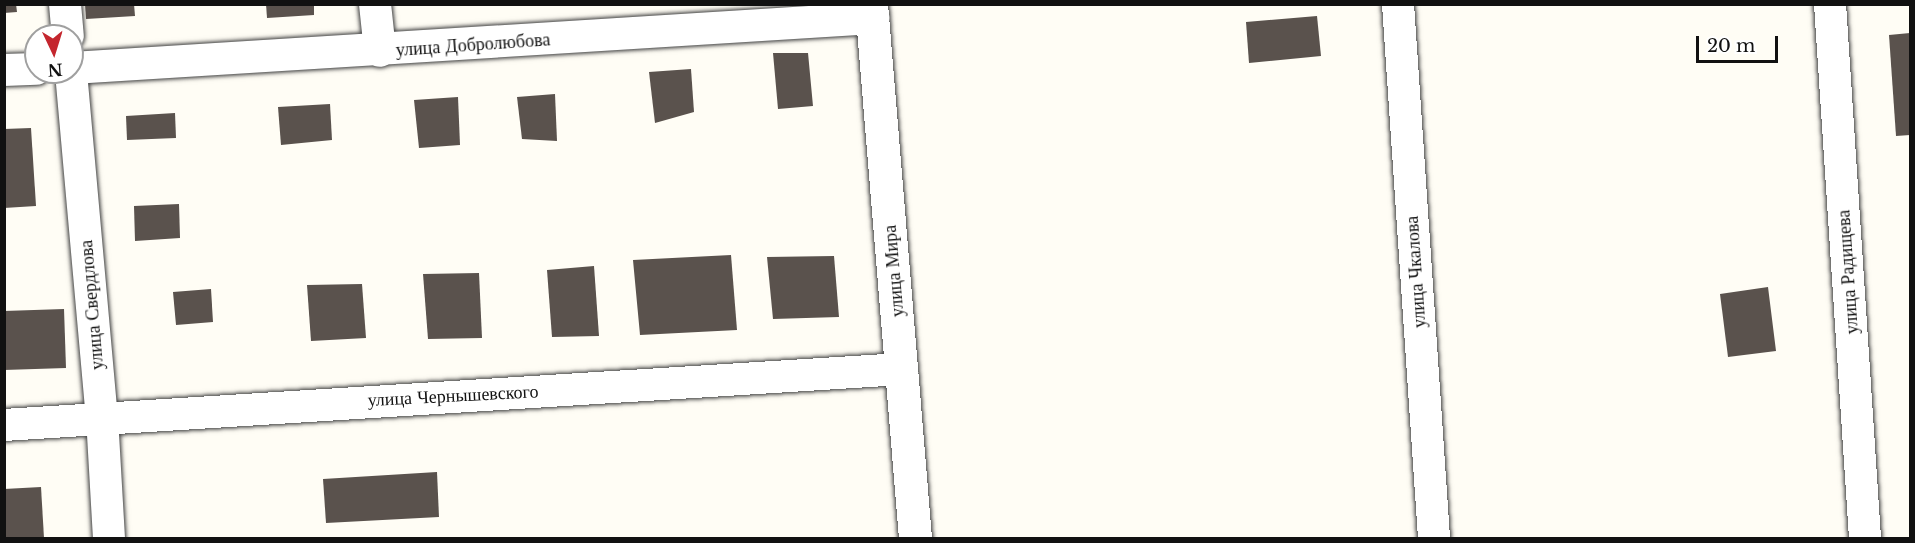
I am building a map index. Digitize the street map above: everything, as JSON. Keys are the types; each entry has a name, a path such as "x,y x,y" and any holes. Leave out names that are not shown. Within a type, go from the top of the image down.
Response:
{"street":[{"path":"65,4 67,24"},
{"path":"375,4 380,51"},
{"name":"улица Чкалова","path":"1398,4 1434,538"},
{"name":"улица Радищева","path":"1830,4 1865,538"},
{"name":"улица Добролюбова","path":"84,69 380,51 872,11"},
{"name":"улица Мира","path":"872,11 915,538"},
{"path":"4,70 24,69"},
{"name":"улица Свердлова","path":"72,84 102,417 108,538"},
{"name":"улица Чернышевского","path":"4,425 102,417 902,369"}],"building":[{"path":"4,4 16,4 17,12 4,13"},
{"path":"85,4 134,4 135,16 86,19"},
{"path":"266,4 314,4 314,15 267,18"},
{"path":"1317,16 1321,56 1249,63 1246,22"},
{"path":"1910,33 1910,135 1896,136 1889,35"},
{"path":"773,53 808,53 813,106 778,109"},
{"path":"691,69 694,112 655,123 649,72"},
{"path":"555,94 557,141 522,139 517,97"},
{"path":"458,97 460,145 419,148 414,100"},
{"path":"330,104 332,140 281,145 278,107"},
{"path":"175,113 176,138 127,140 126,116"},
{"path":"31,128 36,206 4,208 4,129"},
{"path":"179,204 180,238 135,241 134,206"},
{"path":"731,255 737,330 640,335 633,260"},
{"path":"834,256 839,317 773,319 767,257"},
{"path":"594,266 599,336 552,337 547,270"},
{"path":"479,273 482,338 428,339 423,274"},
{"path":"362,284 366,338 311,341 307,285"},
{"path":"1768,287 1776,351 1728,357 1720,294"},
{"path":"211,289 213,322 176,325 173,292"},
{"path":"64,309 66,368 4,370 4,311"},
{"path":"437,472 439,517 326,523 323,479"},
{"path":"41,487 44,538 4,538 4,489"}]}
